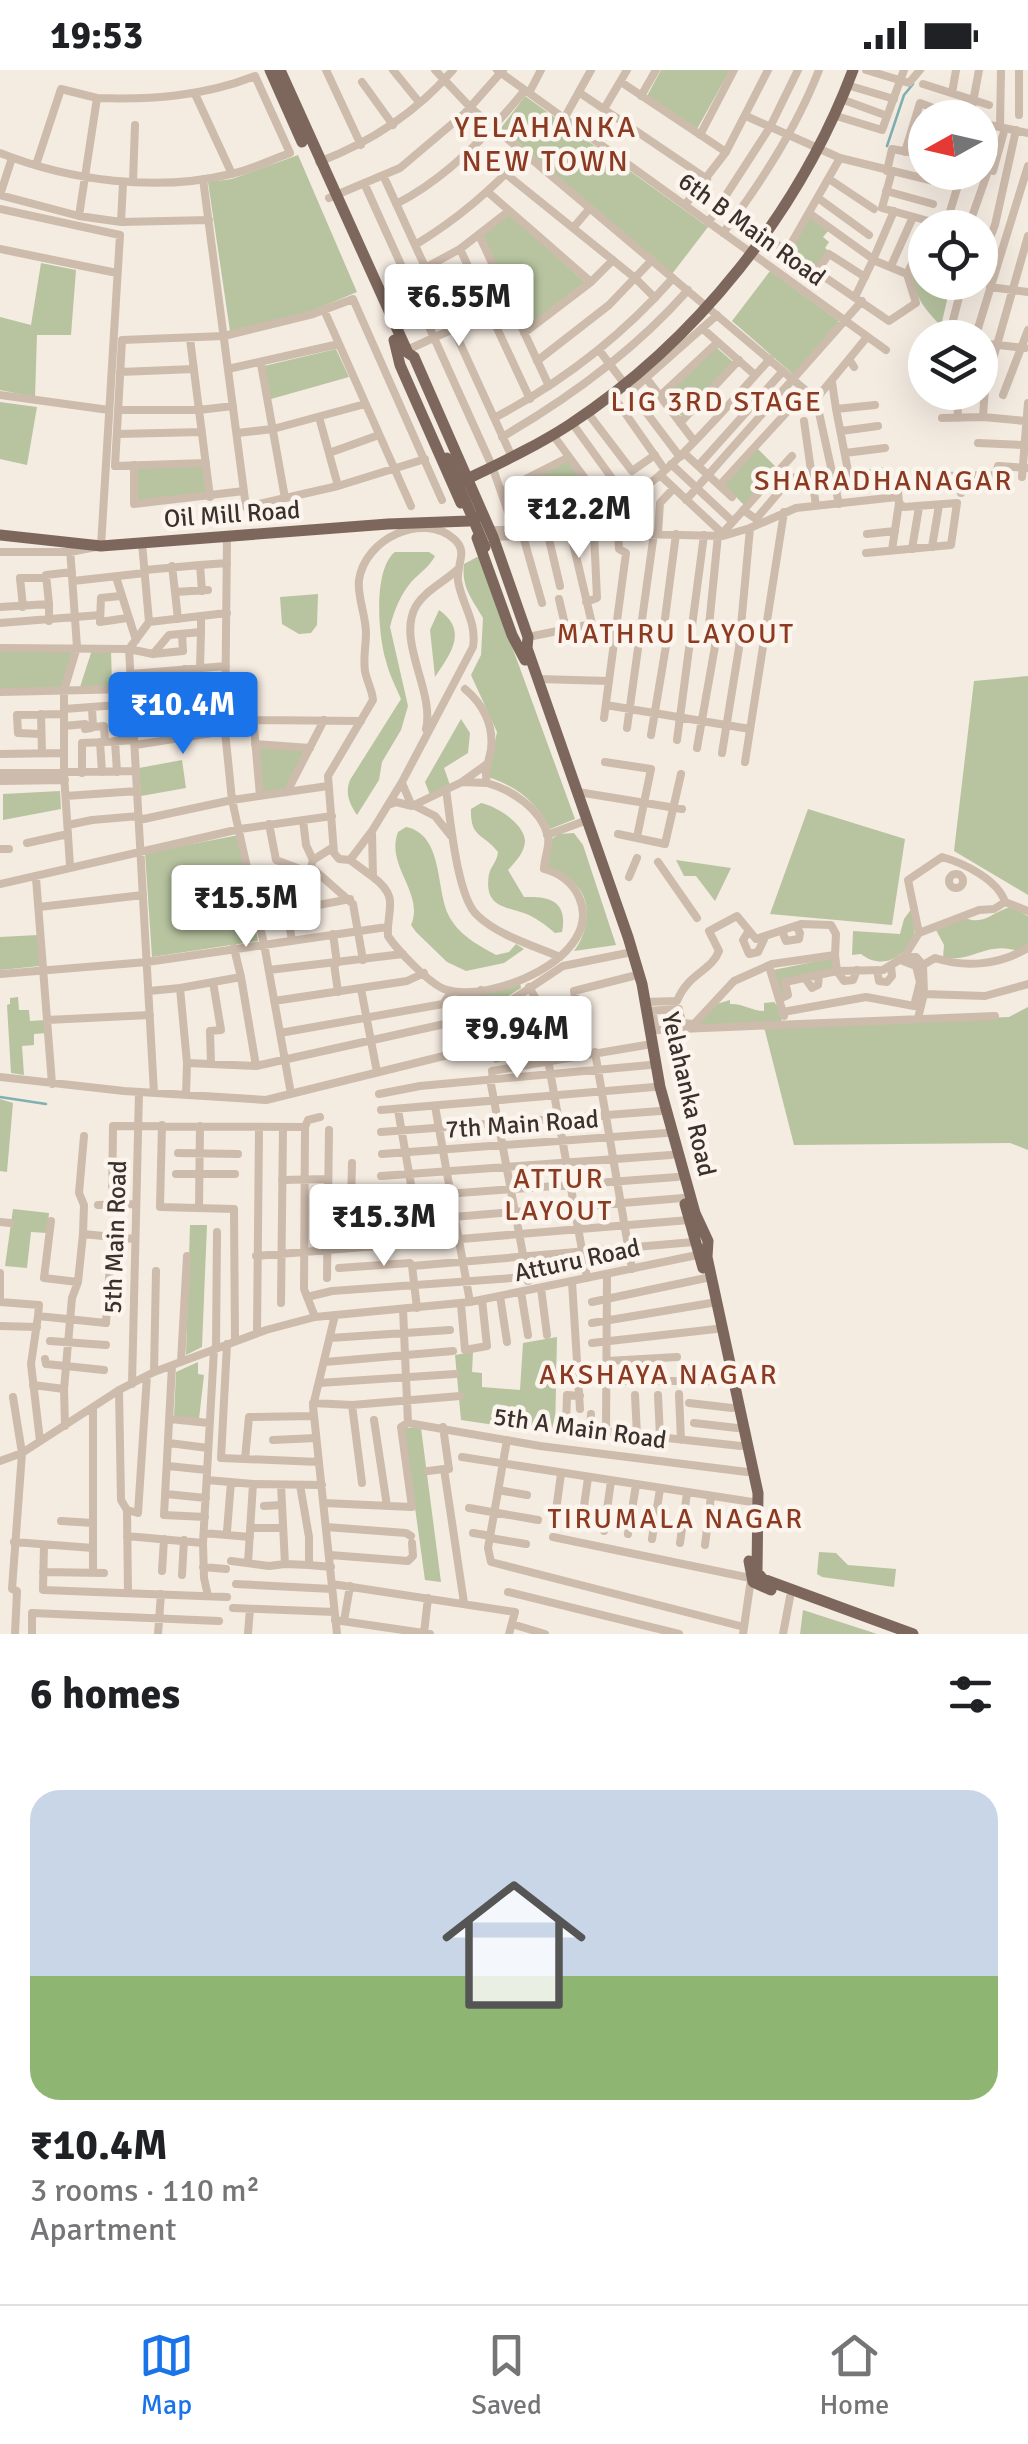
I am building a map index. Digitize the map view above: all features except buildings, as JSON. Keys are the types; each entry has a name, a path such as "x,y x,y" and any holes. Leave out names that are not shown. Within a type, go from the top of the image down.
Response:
{"main road":[{"path":"270,70 405,351 488,541 526,646"},
{"path":"280,70 332,197"},
{"path":"453,486 553,435 611,393 627,387 712,310 817,148 853,70"},
{"path":"405,351 414,357 484,514 488,541"},
{"path":"405,351 400,365 469,520 488,541"},
{"name":"Oil Mill Road","path":"0,535 70,548 389,530 469,520 484,514"},
{"name":"Yelahanka Road","path":"526,646 629,953 654,1088 694,1242 703,1254 758,1493 760,1512 753,1577"},
{"name":"Yelahanka Road","path":"526,646 582,822 648,1008 660,1087 695,1213 708,1241 703,1254 706,1278 752,1502 753,1577"},
{"path":"753,1577 790,1596 892,1634"},
{"path":"753,1577 913,1634"}],"street":[{"path":"326,70 361,146"},
{"path":"393,70 420,102"},
{"path":"435,70 494,128 816,400 834,478 832,515"},
{"path":"319,162 361,146 393,125 453,70"},
{"path":"396,204 415,194 494,128 541,70"},
{"path":"565,117 591,70"},
{"path":"604,108 626,70"},
{"path":"641,96 656,70"},
{"path":"700,135 734,70"},
{"path":"685,205 726,152 768,70"},
{"path":"708,223 770,127 798,70"},
{"path":"723,233 789,136 819,70"},
{"path":"904,70 905,82"},
{"path":"833,116 882,130 894,99 905,82 920,70"},
{"path":"952,93 956,70"},
{"path":"923,84 974,100 978,70"},
{"path":"998,147 1002,128 1001,70"},
{"path":"1019,70 1019,115"},
{"path":"332,197 400,168 471,108 501,71"},
{"name":"6th B Main Road","path":"501,71 886,350"},
{"path":"877,105 876,72 905,82"},
{"path":"0,153 36,165 84,177 128,182 204,179 232,174 290,154 255,76 195,94 134,100 97,98 61,89 36,165"},
{"path":"362,82 393,125"},
{"path":"620,82 726,152"},
{"path":"847,85 877,105"},
{"path":"580,93 706,179"},
{"path":"195,94 232,174"},
{"path":"79,216 97,98"},
{"path":"841,99 877,105 894,99"},
{"path":"746,116 840,158 908,173"},
{"path":"120,222 135,124"},
{"path":"998,127 1028,133"},
{"path":"998,211 1016,130"},
{"path":"905,152 908,142"},
{"path":"908,152 892,149 882,208 908,215"},
{"path":"415,245 489,193 525,154"},
{"path":"12,158 0,195 79,216 120,222 209,220"},
{"path":"787,250 840,158"},
{"path":"998,256 1027,172"},
{"path":"506,174 655,298"},
{"path":"383,175 512,457"},
{"path":"204,179 246,507 338,486 424,460"},
{"path":"829,179 874,209"},
{"path":"364,183 492,466 514,529"},
{"path":"886,191 934,204"},
{"path":"489,193 591,282"},
{"path":"1018,194 1028,197"},
{"path":"818,198 869,235"},
{"path":"573,228 590,208"},
{"path":"0,209 120,236 115,466 206,463"},
{"path":"426,268 460,249 509,211"},
{"path":"686,500 844,322 894,211"},
{"path":"764,235 889,321 916,303 907,274 873,260 809,214"},
{"path":"892,266 908,229"},
{"path":"478,235 549,386"},
{"path":"1026,348 998,344 1028,236"},
{"path":"998,239 1002,241"},
{"path":"0,249 118,273"},
{"path":"460,249 530,399"},
{"path":"818,272 830,254 865,277"},
{"path":"524,333 591,282 613,260"},
{"path":"537,361 609,306 652,260"},
{"path":"494,418 530,399 599,350 673,278"},
{"path":"998,287 1028,292"},
{"path":"502,436 538,416 609,364 656,326 688,290"},
{"path":"101,546 122,340 224,336 353,299 442,500"},
{"path":"324,310 411,506"},
{"path":"627,387 648,380 702,328 712,310"},
{"path":"702,328 756,375"},
{"path":"405,351 453,329"},
{"path":"1003,394 1026,348 1028,330"},
{"path":"816,400 852,363 867,337"},
{"path":"190,338 210,496"},
{"path":"660,396 718,342"},
{"path":"228,369 339,344"},
{"path":"599,350 682,455 732,497"},
{"path":"680,423 739,360"},
{"path":"488,541 570,530 627,499 682,455 770,360"},
{"path":"261,364 285,498"},
{"path":"120,372 194,370"},
{"path":"698,466 783,371"},
{"path":"648,380 694,441"},
{"path":"832,382 849,476"},
{"path":"744,388 758,400"},
{"path":"720,486 806,391"},
{"path":"611,393 674,488 720,535"},
{"path":"0,395 114,410 233,406"},
{"path":"944,476 996,475 998,466 1024,471 1028,403"},
{"path":"237,433 273,429 366,404"},
{"path":"836,409 875,406"},
{"path":"957,410 958,418"},
{"path":"984,410 984,417"},
{"path":"588,412 632,471 655,455"},
{"path":"319,417 338,486"},
{"path":"942,418 1026,420"},
{"path":"804,421 816,506"},
{"path":"572,423 627,499"},
{"path":"840,431 878,426"},
{"path":"117,434 202,432"},
{"path":"328,452 379,435"},
{"path":"553,435 608,511"},
{"path":"978,443 1023,445"},
{"path":"845,454 885,448"},
{"path":"709,626 720,535 792,456"},
{"path":"502,491 569,457"},
{"path":"134,465 134,504 244,491"},
{"path":"665,470 697,488 732,521"},
{"path":"834,478 887,471"},
{"path":"960,476 961,493"},
{"path":"743,510 756,519 792,477"},
{"path":"892,550 898,500 896,479"},
{"path":"627,728 660,503 674,488"},
{"path":"507,504 578,500 594,492"},
{"path":"462,554 514,529 720,535 750,528 784,512 898,500"},
{"path":"866,553 951,545 956,504 904,507 898,500"},
{"path":"932,547 939,505"},
{"path":"912,548 919,507"},
{"path":"746,762 784,512"},
{"path":"722,753 739,648 750,528"},
{"path":"350,860 388,806 472,652 474,629 460,590 458,569 462,554 457,540 441,531 389,530 371,550 359,582 366,634 365,672 372,700 328,776 332,848 339,859 350,860 384,887 391,900 388,936 436,984 452,991 480,990 522,978 560,958 579,936 583,914 573,887 560,875 544,869 547,835 522,800 487,783 462,782"},
{"path":"526,646 566,629 592,624 570,530"},
{"path":"867,534 895,531"},
{"path":"586,602 597,598 594,534"},
{"path":"604,718 626,553 618,549 618,534"},
{"path":"652,735 668,634 664,626 676,534"},
{"path":"548,535 560,586"},
{"path":"677,740 704,535"},
{"path":"523,536 542,603"},
{"path":"227,537 226,731 232,800 254,894 291,1094"},
{"path":"142,544 149,622 129,648 154,1093"},
{"path":"0,552 70,548 78,647 64,690 70,866"},
{"path":"22,606 20,578 116,577 172,566 227,562"},
{"path":"175,592 205,590 200,565"},
{"path":"172,566 178,618"},
{"path":"424,738 429,709 418,671 412,619 423,598 458,569"},
{"path":"116,577 136,640"},
{"path":"46,578 48,621"},
{"path":"120,596 101,598 100,622 127,618"},
{"path":"559,599 566,629"},
{"path":"0,607 48,604"},
{"path":"149,622 226,613"},
{"path":"0,623 100,615"},
{"path":"200,668 201,616"},
{"path":"154,654 166,637 201,632"},
{"path":"0,648 129,648 154,654 183,651 182,634"},
{"path":"698,748 717,635"},
{"path":"130,674 226,666"},
{"path":"463,668 465,689 482,706 490,724 492,744 487,783"},
{"path":"185,669 188,696"},
{"path":"133,717 166,713 154,672"},
{"path":"538,679 609,681"},
{"path":"0,692 131,689"},
{"path":"451,691 465,689"},
{"path":"150,715 148,700 226,693"},
{"path":"426,699 442,708"},
{"path":"41,734 18,733 17,715 132,704"},
{"path":"226,705 252,704 260,796"},
{"path":"606,704 750,729"},
{"path":"92,708 92,728"},
{"path":"41,714 42,754"},
{"path":"253,720 360,721"},
{"path":"287,792 324,720"},
{"path":"64,726 104,726 102,772"},
{"path":"134,739 170,728"},
{"path":"0,754 42,754 82,743 226,731"},
{"path":"103,742 117,772"},
{"path":"255,744 310,748"},
{"path":"82,746 82,773"},
{"path":"605,762 651,769 637,837"},
{"path":"412,806 462,782 487,764"},
{"path":"0,781 136,771"},
{"path":"0,773 64,777"},
{"path":"618,834 666,844 678,808 681,774"},
{"path":"402,782 412,806"},
{"path":"28,843 92,820 139,818 328,786"},
{"path":"446,789 464,897 475,914 574,964"},
{"path":"66,796 137,791"},
{"path":"578,792 678,808"},
{"path":"388,806 396,802 412,806 439,820 453,840"},
{"path":"0,884 240,828 332,816"},
{"path":"303,820 306,845 314,860"},
{"path":"547,835 582,822"},
{"path":"269,824 276,860 308,872 316,871"},
{"path":"372,831 373,877"},
{"path":"332,848 314,860 312,867 350,899 360,931 363,960"},
{"path":"919,933 908,880 942,857 961,862 1002,892 1005,902"},
{"path":"629,877 638,858"},
{"path":"939,859 952,877 954,888 982,877"},
{"path":"658,862 698,918"},
{"path":"36,878 52,1084"},
{"path":"254,894 282,888 292,940"},
{"path":"38,907 143,895"},
{"path":"286,911 350,899"},
{"path":"898,961 919,933 1005,902"},
{"path":"1005,902 1028,911"},
{"path":"648,1008 678,1001 684,984 717,959 719,951 709,931 737,916 756,939 796,926 831,925 836,934 837,971"},
{"path":"0,974 147,962 387,928"},
{"path":"748,932 743,940 749,954 758,952 765,937"},
{"path":"333,934 338,992"},
{"path":"234,948 256,1066"},
{"path":"923,965 935,958 956,965 998,960 1028,948"},
{"path":"0,1077 266,1100 464,1051 509,1002 528,988 574,964 629,953"},
{"path":"269,970 403,954"},
{"path":"648,1008 678,1009 682,1022 694,1024 734,981 768,966 835,955"},
{"path":"780,999 788,995 785,982 837,971 877,970 916,957 923,965 918,1018"},
{"path":"783,1012 866,997 914,1006 922,989 916,966 898,961"},
{"path":"768,966 785,1025"},
{"path":"274,1001 407,981 424,973"},
{"path":"582,1036 574,991 633,976"},
{"path":"148,992 241,977"},
{"path":"522,978 559,1038"},
{"path":"211,1064 210,1032 221,1030 213,982"},
{"path":"922,989 985,996 1028,984"},
{"path":"180,988 186,1095"},
{"path":"361,989 377,1072"},
{"path":"186,1063 256,1066 458,1021 480,990"},
{"path":"280,1032 443,1004 452,991"},
{"path":"648,1008 656,1030 995,1016"},
{"path":"47,1020 150,1015"},
{"path":"458,1021 476,1040"},
{"path":"528,1334 527,1277 494,1101 492,1071 646,1044"},
{"path":"595,1052 632,1269"},
{"path":"548,1060 588,1278"},
{"path":"379,1094 420,1086 650,1065"},
{"path":"381,1110 654,1088"},
{"name":"5th Main Road","path":"132,1384 139,1092"},
{"path":"435,1106 467,1282 465,1350 486,1346 482,1300"},
{"path":"398,1110 420,1242"},
{"path":"380,1132 660,1110"},
{"path":"314,1317 304,1289 305,1127 308,1120 320,1118"},
{"path":"162,1125 160,1207 234,1209 231,1342 221,1458 319,1462"},
{"path":"112,1205 113,1126 305,1127"},
{"path":"199,1208 200,1126"},
{"path":"257,1333 259,1128"},
{"path":"281,1303 283,1128"},
{"path":"327,1278 329,1130"},
{"name":"7th Main Road","path":"382,1154 666,1134"},
{"path":"65,1426 64,1389 72,1298 78,1282 83,1234 84,1204 80,1193 84,1136"},
{"path":"178,1153 238,1154"},
{"path":"381,1176 671,1155"},
{"path":"350,1248 352,1163"},
{"path":"176,1174 236,1174"},
{"path":"352,1201 677,1177"},
{"path":"282,1180 328,1179"},
{"path":"340,1222 417,1220 683,1198"},
{"path":"98,1205 136,1204"},
{"path":"256,1256 689,1220"},
{"path":"52,1221 44,1278 78,1282"},
{"path":"208,1596 204,1538 217,1232"},
{"path":"83,1234 134,1239"},
{"path":"38,1316 106,1323 112,1236"},
{"path":"340,1268 412,1266 694,1242"},
{"name":"Atturu Road","path":"0,1461 22,1453 150,1374 257,1333 314,1317 466,1303 703,1254"},
{"path":"187,1256 164,1516 205,1517"},
{"path":"412,1266 417,1308"},
{"path":"127,1510 138,1513 156,1271"},
{"path":"0,1273 0,1300 38,1305 31,1364 40,1441"},
{"path":"606,1431 607,1274"},
{"path":"307,1297 332,1291 527,1277"},
{"path":"592,1302 706,1278"},
{"path":"572,1282 580,1409"},
{"path":"541,1288 547,1334"},
{"path":"500,1296 507,1342"},
{"path":"592,1322 711,1303"},
{"path":"324,1504 412,1506 401,1426 408,1423 403,1309"},
{"path":"335,1315 314,1416 337,1634"},
{"path":"0,1326 36,1327"},
{"path":"592,1343 716,1329"},
{"path":"330,1338 450,1330"},
{"path":"50,1341 106,1345"},
{"path":"324,1362 454,1350"},
{"path":"592,1364 678,1357"},
{"path":"45,1359 46,1364 104,1370"},
{"path":"560,1372 579,1372"},
{"path":"320,1383 456,1374"},
{"path":"592,1386 728,1381"},
{"path":"33,1385 64,1389"},
{"path":"119,1390 128,1593"},
{"path":"680,1394 681,1440"},
{"path":"635,1395 637,1435"},
{"path":"658,1395 660,1437"},
{"path":"314,1403 352,1405 460,1396"},
{"path":"580,1396 567,1396 566,1427 741,1446"},
{"path":"12,1397 22,1453 12,1589"},
{"path":"688,1402 732,1408"},
{"path":"352,1405 362,1483"},
{"path":"92,1407 93,1573"},
{"path":"590,1414 590,1430"},
{"path":"245,1459 249,1416 314,1416"},
{"path":"170,1419 210,1423"},
{"path":"374,1420 386,1506"},
{"path":"694,1422 737,1428"},
{"name":"5th A Main Road","path":"408,1423 747,1472"},
{"path":"428,1471 449,1469 442,1427"},
{"path":"273,1440 316,1438"},
{"path":"507,1440 490,1537 488,1554 492,1562 743,1631 753,1577 553,1537"},
{"path":"170,1443 208,1448"},
{"path":"462,1457 752,1502"},
{"path":"168,1466 231,1482 322,1484"},
{"path":"444,1469 464,1603"},
{"path":"554,1525 561,1474"},
{"path":"581,1527 588,1478"},
{"path":"227,1531 231,1482"},
{"path":"604,1531 612,1482"},
{"path":"248,1563 253,1484"},
{"path":"281,1485 285,1564"},
{"path":"300,1485 309,1537 309,1565"},
{"path":"628,1534 636,1485"},
{"path":"652,1539 660,1489"},
{"path":"498,1490 527,1495"},
{"path":"680,1543 686,1492"},
{"path":"166,1494 206,1498"},
{"path":"705,1546 711,1496"},
{"path":"264,1506 282,1505"},
{"path":"469,1508 538,1520"},
{"path":"61,1521 93,1523"},
{"path":"326,1526 406,1533 413,1556 408,1561 330,1555"},
{"path":"128,1536 184,1540 282,1528"},
{"path":"473,1533 526,1544"},
{"path":"162,1571 164,1539"},
{"path":"182,1575 184,1540"},
{"path":"14,1542 93,1548"},
{"path":"44,1545 43,1590 227,1597"},
{"path":"204,1568 248,1563 330,1567"},
{"path":"43,1572 104,1573"},
{"path":"236,1584 350,1586 464,1603 515,1612 511,1629 545,1634"},
{"path":"337,1618 350,1586"},
{"path":"0,1591 17,1591 15,1634"},
{"path":"508,1592 679,1634"},
{"path":"158,1634 161,1594"},
{"path":"784,1634 790,1596"},
{"path":"232,1608 337,1618 427,1634 428,1598"},
{"path":"248,1634 250,1609"},
{"path":"32,1634 32,1613 219,1621"},
{"path":"626,1634 629,1621"}],"green space":[{"path":"661,70 730,70 697,129 647,96"},
{"path":"525,96 708,227 672,274 501,128"},
{"path":"298,155 357,292 312,311 230,331 208,182 232,179"},
{"path":"509,214 585,282 526,327 482,234"},
{"path":"811,216 829,230 823,237 829,242 825,248 829,251 816,268 790,250"},
{"path":"41,263 76,270 71,335 37,335 35,397 0,390 0,317 31,325"},
{"path":"770,271 839,321 794,375 732,321"},
{"path":"921,300 947,300 942,320 936,320"},
{"path":"716,347 733,362 681,416 665,396"},
{"path":"336,349 349,377 271,399 264,366"},
{"path":"0,402 37,407 27,465 0,459"},
{"path":"758,449 778,469 744,505 724,485"},
{"path":"569,461 589,490 578,496 510,500 505,491"},
{"path":"206,463 210,497 134,504 134,465"},
{"path":"395,552 429,552 435,556 404,591 390,627 408,706 401,730 382,762 379,780 357,815 349,798 350,780 401,699 387,666 380,620 383,573"},
{"path":"479,556 575,819 550,829 525,796 488,777 497,732 471,675 481,655 483,618 464,580 464,564"},
{"path":"318,594 317,625 311,633 299,634 282,624 280,597"},
{"path":"439,610 448,618 455,634 451,651 435,677 430,630"},
{"path":"75,649 63,688 0,689 0,651"},
{"path":"92,650 111,650 112,686 80,687"},
{"path":"1028,676 1028,895 954,851 974,681"},
{"path":"222,696 222,730 170,739 168,703"},
{"path":"461,719 470,733 468,753 444,768 450,785 430,795 425,782"},
{"path":"255,744 310,748 287,792 260,796"},
{"path":"182,760 186,788 141,796 139,768"},
{"path":"60,791 61,809 3,820 3,794"},
{"path":"481,803 501,812 520,828 525,845 508,870 524,897 555,902 562,913 562,932 555,933 533,917 493,900 489,874 498,852 475,830 471,818 471,809"},
{"path":"808,809 905,839 892,925 770,914"},
{"path":"406,827 418,832 432,851 444,903 457,927 496,955 509,952 516,944 524,949 504,963 466,971 447,962 416,932 411,925 413,902 395,844 398,832"},
{"path":"574,833 583,845 616,945 574,951 587,917 584,899 571,880 546,865 550,840 559,834"},
{"path":"239,835 258,941 152,957 145,853"},
{"path":"676,860 731,868 715,901 696,876 684,876"},
{"path":"1011,907 1028,916 1028,946 1018,951 997,948 943,958 944,945 936,930 965,918 984,919"},
{"path":"912,908 914,934 899,956 877,961 861,954 852,955 853,931 900,934"},
{"path":"38,935 40,966 0,970 0,937"},
{"path":"833,958 834,970 789,982 791,993 781,996 773,970"},
{"path":"520,982 521,988 507,997 485,1023 469,1010 480,995"},
{"path":"18,997 19,1010 29,1010 30,1021 46,1020 47,1033 34,1034 34,1045 22,1046 24,1075 11,1073 7,1005 10,998"},
{"path":"730,1000 730,1004 764,1011 764,1003 774,1002 782,1022 695,1027 713,1005"},
{"path":"517,1004 545,1050 495,1063 482,1045"},
{"path":"1028,1007 1028,1150 1010,1143 794,1145 764,1027 1009,1017"},
{"path":"0,1099 13,1103 7,1172 0,1171"},
{"path":"13,1209 49,1213 47,1233 31,1232 27,1268 5,1266"},
{"path":"190,1225 207,1225 202,1347 186,1355"},
{"path":"557,1337 555,1434 461,1420 455,1355 473,1352 472,1372 482,1373 482,1387 520,1390 523,1343"},
{"path":"198,1362 198,1374 204,1375 199,1419 174,1417 176,1372"},
{"path":"404,1428 421,1428 441,1582 425,1580"},
{"path":"819,1552 836,1553 848,1565 896,1569 894,1587 822,1577 817,1574"},
{"path":"803,1610 868,1631 877,1634 800,1634"}],"waterway":[{"path":"887,146 904,95 913,84"},
{"path":"0,1097 46,1104"}],"district":[{"name":"YELAHANKA NEW TOWN","path":"546,144"},
{"name":"LIG 3RD STAGE","path":"717,402"},
{"name":"SHARADHANAGAR","path":"884,481"},
{"name":"MATHRU LAYOUT","path":"676,634"},
{"name":"ATTUR LAYOUT","path":"559,1195"},
{"name":"AKSHAYA NAGAR","path":"659,1375"},
{"name":"TIRUMALA NAGAR","path":"676,1519"}]}
